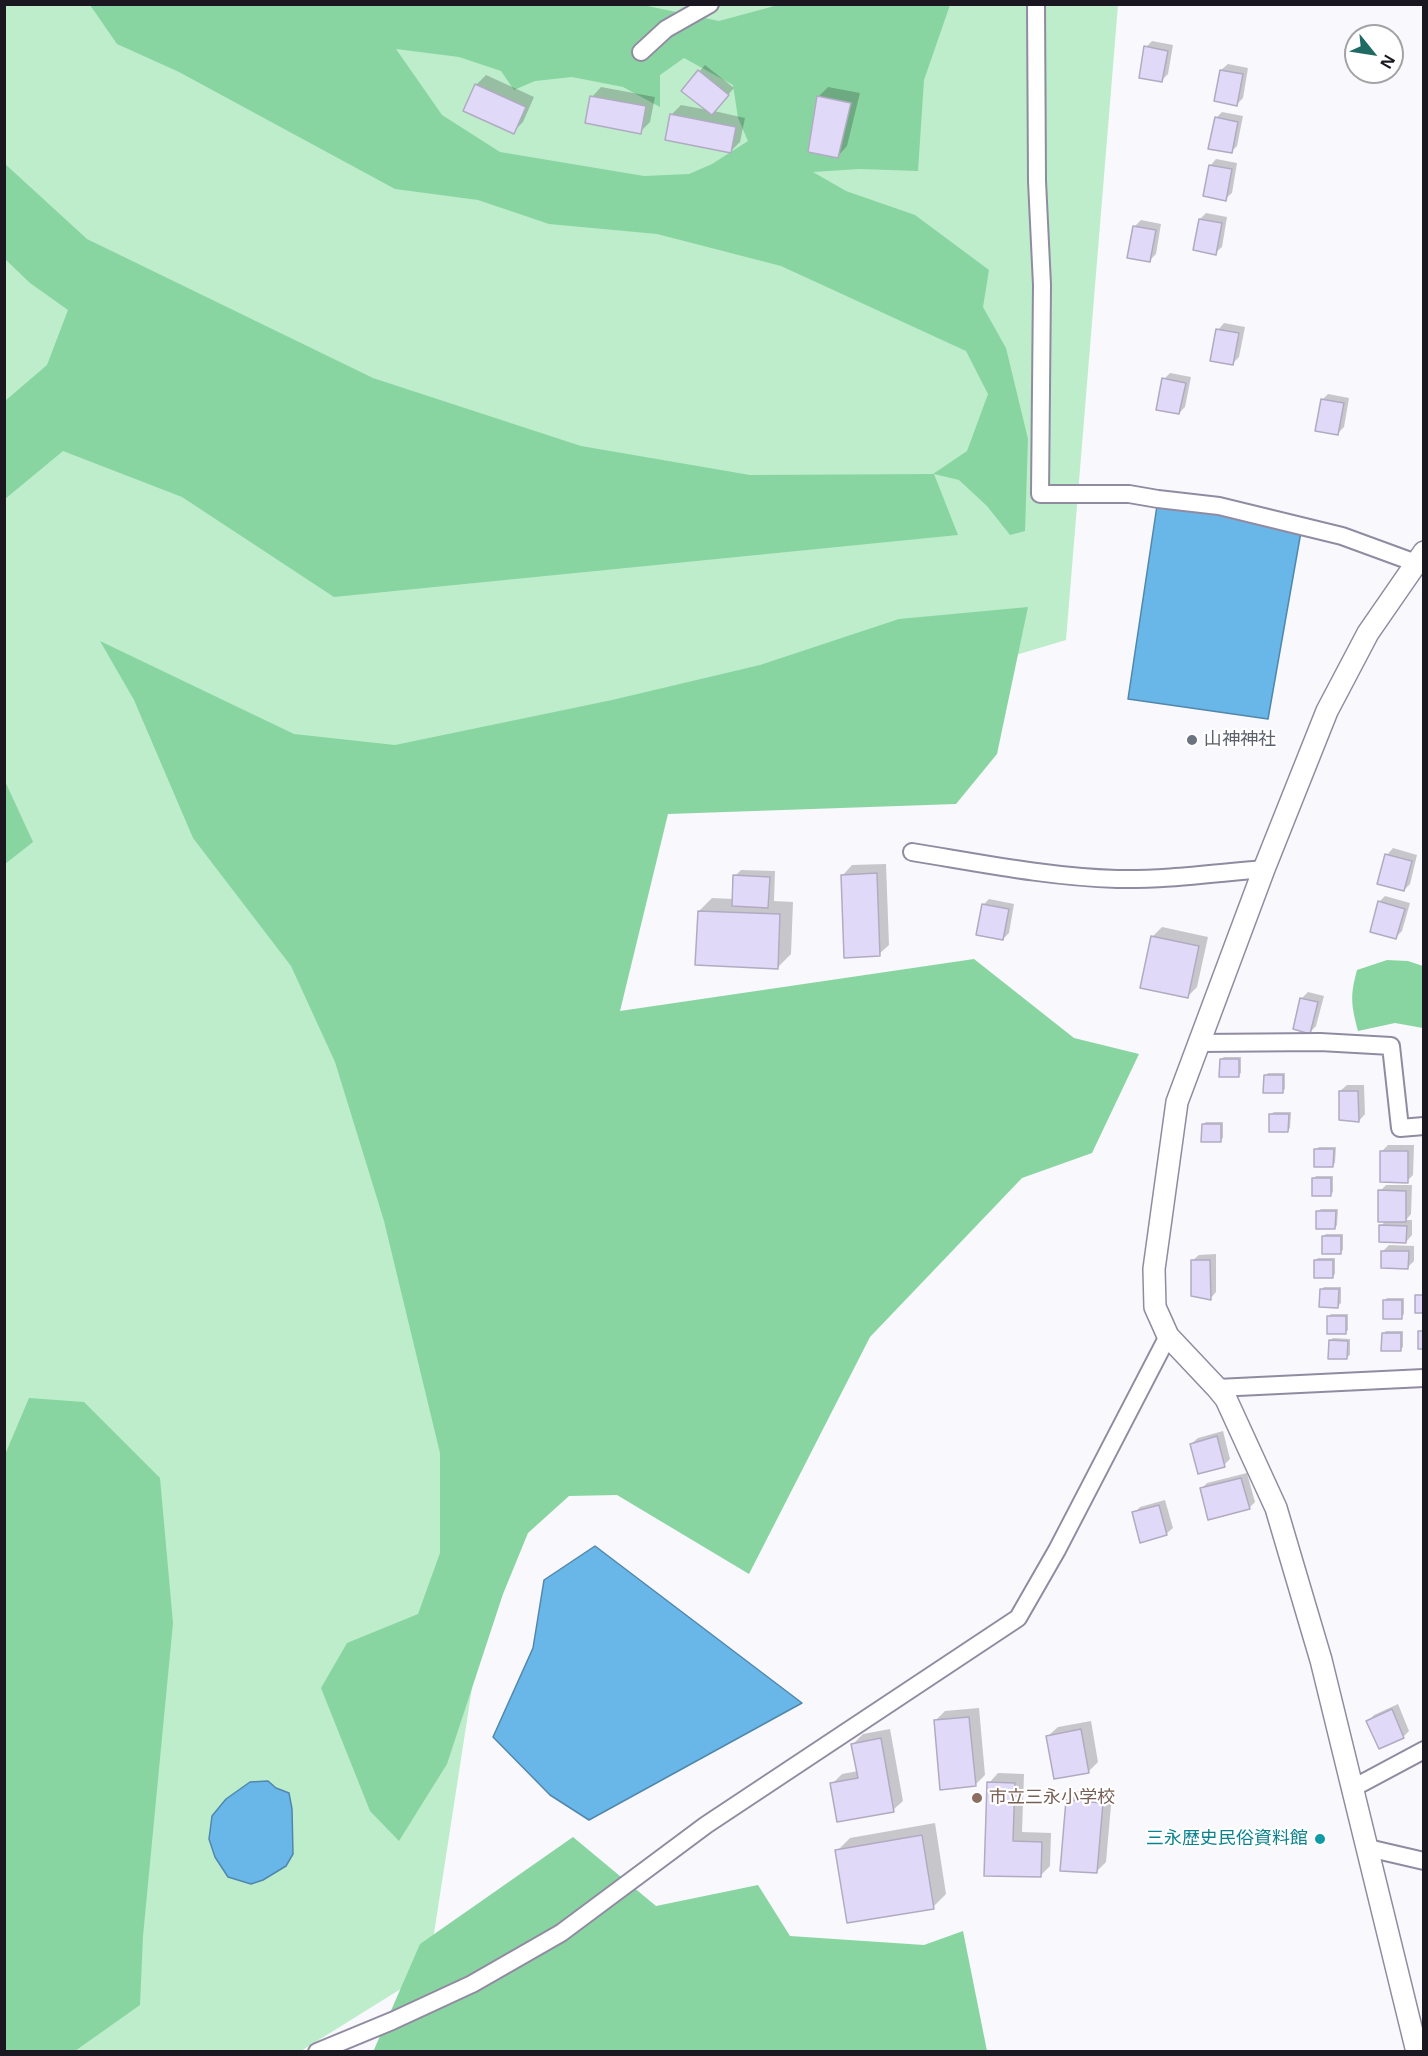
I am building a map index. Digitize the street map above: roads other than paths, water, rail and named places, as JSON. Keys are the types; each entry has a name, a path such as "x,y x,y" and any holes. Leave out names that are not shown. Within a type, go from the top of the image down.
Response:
{"street":[{"path":"640,52 666,29 710,4"},
{"path":"1036,4 1037,181 1042,285 1040,494 1129,494 1158,500 1219,506 1342,536 1421,561 1368,633 1327,711 1264,869 1176,1102 1154,1269 1155,1307 1168,1336 1218,1388 1226,1400 1276,1508 1324,1670 1417,2052"},
{"path":"912,852 1052,874 1116,879 1166,878 1264,869"},
{"path":"1199,1043 1320,1042 1391,1046 1400,1128 1424,1126"},
{"path":"316,2052 392,2021 472,1984 561,1932 706,1825 1018,1618 1057,1550 1168,1336"},
{"path":"1218,1388 1424,1378"},
{"path":"1353,1788 1424,1750"},
{"path":"1368,1848 1424,1861"}],"water":[{"path":"1158,499 1302,526 1268,719 1128,699"},
{"path":"595,1546 802,1703 589,1820 550,1795 493,1737 533,1648 544,1580"},
{"path":"268,1781 276,1788 289,1793 292,1809 293,1854 286,1866 263,1880 251,1884 228,1877 215,1857 209,1839 212,1816 226,1799 250,1782"}],"place":[{"name":"山神神社","path":"1192,740"},
{"name":"市立三永小学校","path":"977,1798"},
{"name":"三永歴史民俗資料館","path":"1320,1839"}]}
